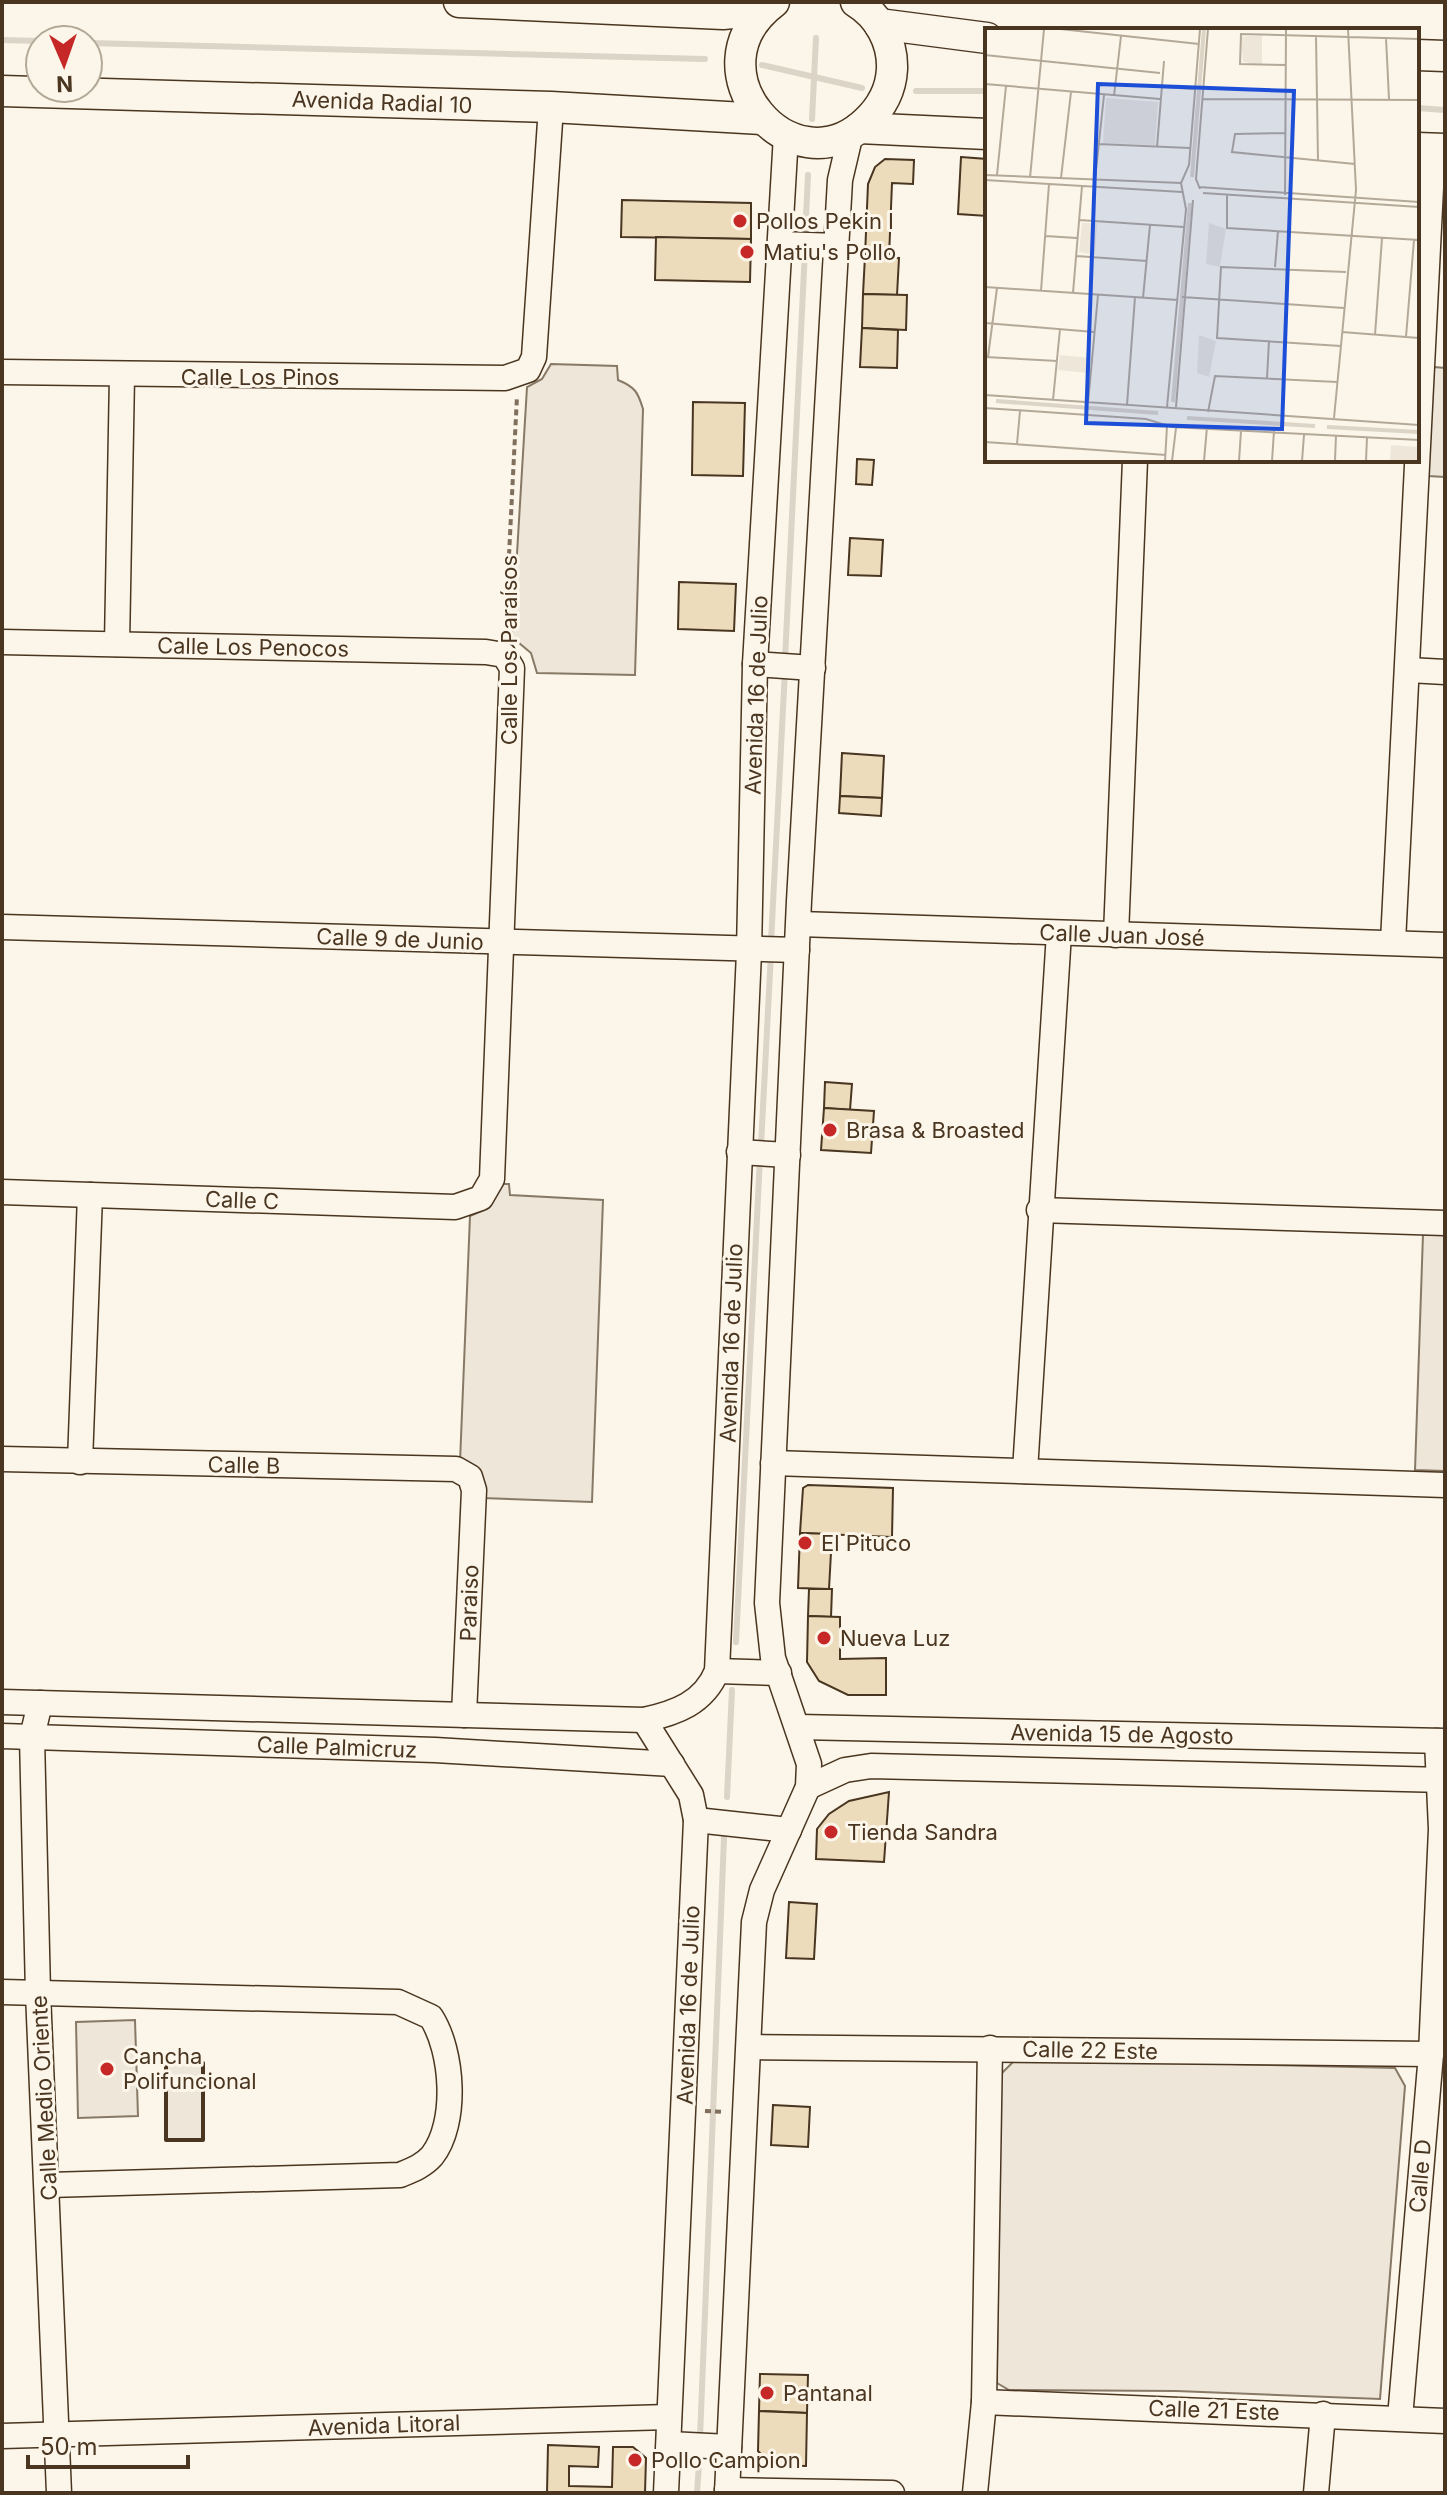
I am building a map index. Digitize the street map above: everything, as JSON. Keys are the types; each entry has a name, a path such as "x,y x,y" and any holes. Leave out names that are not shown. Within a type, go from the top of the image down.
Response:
{"main road":[{"path":"459,2 723,14 768,6"},
{"path":"855,131 876,112 888,91 892,68 889,45 879,24 856,2"},
{"path":"768,6 748,30 740,53 740,77 747,100 774,127"},
{"path":"879,24 985,38"},
{"path":"1419,55 1445,56"},
{"name":"Avenida Radial 10","path":"2,91 551,107 774,127 816,141"},
{"path":"816,141 855,131 985,134"}],"street":[{"path":"518,374 528,370 534,357 551,107"},
{"name":"Avenida 16 de Julio","path":"727,2491 722,2446 749,2047 754,1922 762,1890 808,1787 809,1764 799,1727 773,1658 767,1603 781,1154 772,951 785,666 787,244 774,127"},
{"name":"Avenida 16 de Julio","path":"720,1671 744,1152 772,951 799,924 785,666 828,246 840,180 855,131"},
{"path":"816,141 840,180"},
{"path":"1419,443 1432,148"},
{"path":"787,244 828,246"},
{"name":"Calle Los Pinos","path":"2,372 122,376 505,378 518,374"},
{"path":"117,644 122,376"},
{"path":"1116,935 1135,462"},
{"path":"1393,942 1418,462"},
{"name":"Calle Los Penocos","path":"2,642 504,655"},
{"name":"Calle Los Paraísos","path":"481,1198 492,1179 512,668 504,655"},
{"path":"1409,670 1445,672"},
{"name":"Calle Juan José","path":"799,924 1445,945"},
{"name":"Calle 9 de Junio","path":"2,927 772,951"},
{"path":"1025,1471 1039,1210 1059,933"},
{"path":"744,1152 781,1154"},
{"name":"Calle C","path":"2,1192 455,1207 481,1198"},
{"path":"80,1462 90,1195"},
{"path":"1039,1210 1445,1223"},
{"name":"Calle B","path":"2,1459 456,1469 470,1477 474,1490"},
{"path":"773,1463 1445,1485"},
{"name":"Paraiso","path":"464,1715 474,1490"},
{"path":"644,1720 693,1703 710,1687 720,1671 779,1673"},
{"name":"Calle Palmicruz","path":"2,1702 644,1720"},
{"name":"Calle Medio Oriente","path":"40,1703 32,1737 38,1993 49,2185 59,2493"},
{"name":"Avenida 16 de Julio","path":"644,1720 705,1821 669,2417 678,2444 666,2493"},
{"name":"Avenida 15 de Agosto","path":"799,1727 1441,1741"},
{"name":"Calle Palmicruz","path":"2,1736 435,1750 672,1764"},
{"name":"Calle D","path":"1400,2418 1431,2054 1443,1780 1441,1741"},
{"name":"Avenida 15 de Agosto","path":"808,1787 845,1770 871,1766 1443,1780"},
{"path":"705,1821 789,1830"},
{"path":"2,1992 398,2002 431,2017 439,2029 448,2090 441,2141 419,2168 400,2175 49,2185"},
{"name":"Calle 22 Este","path":"749,2047 1431,2054"},
{"path":"975,2493 984,2402 990,2048"},
{"name":"Calle 21 Este","path":"984,2402 1445,2421"},
{"path":"1316,2493 1323,2414"},
{"name":"Avenida Litoral","path":"2,2436 669,2417"},
{"path":"678,2444 722,2446"},
{"path":"727,2491 892,2493"}],"path":[{"name":"Calle Los Paraísos","path":"504,655 518,374"},
{"path":"700,2111 726,2112"}],"shaded area":[{"path":"551,364 617,366 618,380 635,391 643,409 635,675 537,673 531,653 512,637 527,387 542,379"},
{"path":"1434,367 1445,368 1445,477 1428,476"},
{"path":"498,1184 509,1184 510,1195 603,1200 592,1502 482,1498 460,1462 470,1216 484,1210"},
{"path":"1423,1234 1445,1235 1445,1471 1415,1470"},
{"name":"Cancha Polifuncional","path":"135,2020 138,2116 78,2118 76,2022"},
{"path":"1016,2059 1395,2068 1405,2086 1380,2399 1176,2391 1009,2390 997,2383 999,2076"},
{"path":"166,2063 203,2063 203,2140 166,2140"}],"building":[{"path":"961,157 985,159 985,216 958,214"},
{"path":"885,159 914,160 913,184 892,183 889,257 865,256 868,184 875,167"},
{"path":"622,200 751,203 751,239 621,237"},
{"path":"656,237 751,239 750,282 655,280"},
{"path":"865,256 899,258 897,295 863,294"},
{"path":"863,294 907,295 906,330 862,328"},
{"path":"862,328 898,330 897,368 860,367"},
{"path":"693,402 745,403 743,476 692,475"},
{"path":"857,459 874,460 872,485 856,484"},
{"path":"850,538 883,540 881,576 848,575"},
{"path":"679,582 736,584 734,631 678,629"},
{"path":"842,753 884,756 882,798 840,796"},
{"path":"840,796 882,798 881,816 839,813"},
{"path":"825,1082 852,1084 850,1110 824,1108"},
{"path":"824,1108 874,1111 871,1153 821,1150"},
{"path":"808,1485 893,1488 892,1537 800,1533 803,1488"},
{"path":"800,1533 832,1534 829,1589 798,1588"},
{"path":"809,1589 832,1589 831,1617 808,1616"},
{"name":"Nueva Luz","path":"808,1616 840,1617 840,1659 886,1658 886,1695 848,1695 819,1681 807,1662"},
{"path":"889,1792 884,1862 816,1859 817,1829 829,1814 849,1801"},
{"path":"789,1902 817,1904 814,1959 786,1958"},
{"path":"773,2105 810,2107 808,2147 771,2145"},
{"path":"760,2374 808,2375 807,2413 759,2411"},
{"path":"759,2411 807,2413 806,2466 771,2465 758,2451"},
{"path":"548,2445 599,2447 598,2467 569,2466 569,2486 612,2487 613,2447 633,2447 646,2458 645,2493 547,2493"}],"waterway":[{"path":"812,119 816,38"},
{"path":"2,40 24,41"},
{"path":"104,43 705,59"},
{"path":"762,65 862,88"},
{"path":"916,91 985,91"},
{"path":"1419,108 1445,110"},
{"path":"805,239 808,175"},
{"path":"785,659 805,250"},
{"path":"771,942 785,670"},
{"path":"761,1146 771,953"},
{"path":"736,1642 760,1157"},
{"path":"727,1797 732,1690"},
{"path":"700,2438 724,1838"},
{"path":"697,2493 700,2450"}],"wall":[{"path":"166,2063 166,2140 203,2140 203,2063"}],"place":[{"name":"Pollos Pekin I","path":"740,221"},
{"name":"Matiu's Pollo","path":"747,252"},
{"name":"Brasa & Broasted","path":"830,1130"},
{"name":"El Pituco","path":"805,1543"},
{"name":"Nueva Luz","path":"824,1638"},
{"name":"Tienda Sandra","path":"831,1832"},
{"name":"Cancha Polifuncional","path":"107,2069"},
{"name":"Pantanal","path":"767,2393"},
{"name":"Pollo Campion","path":"635,2460"}]}
